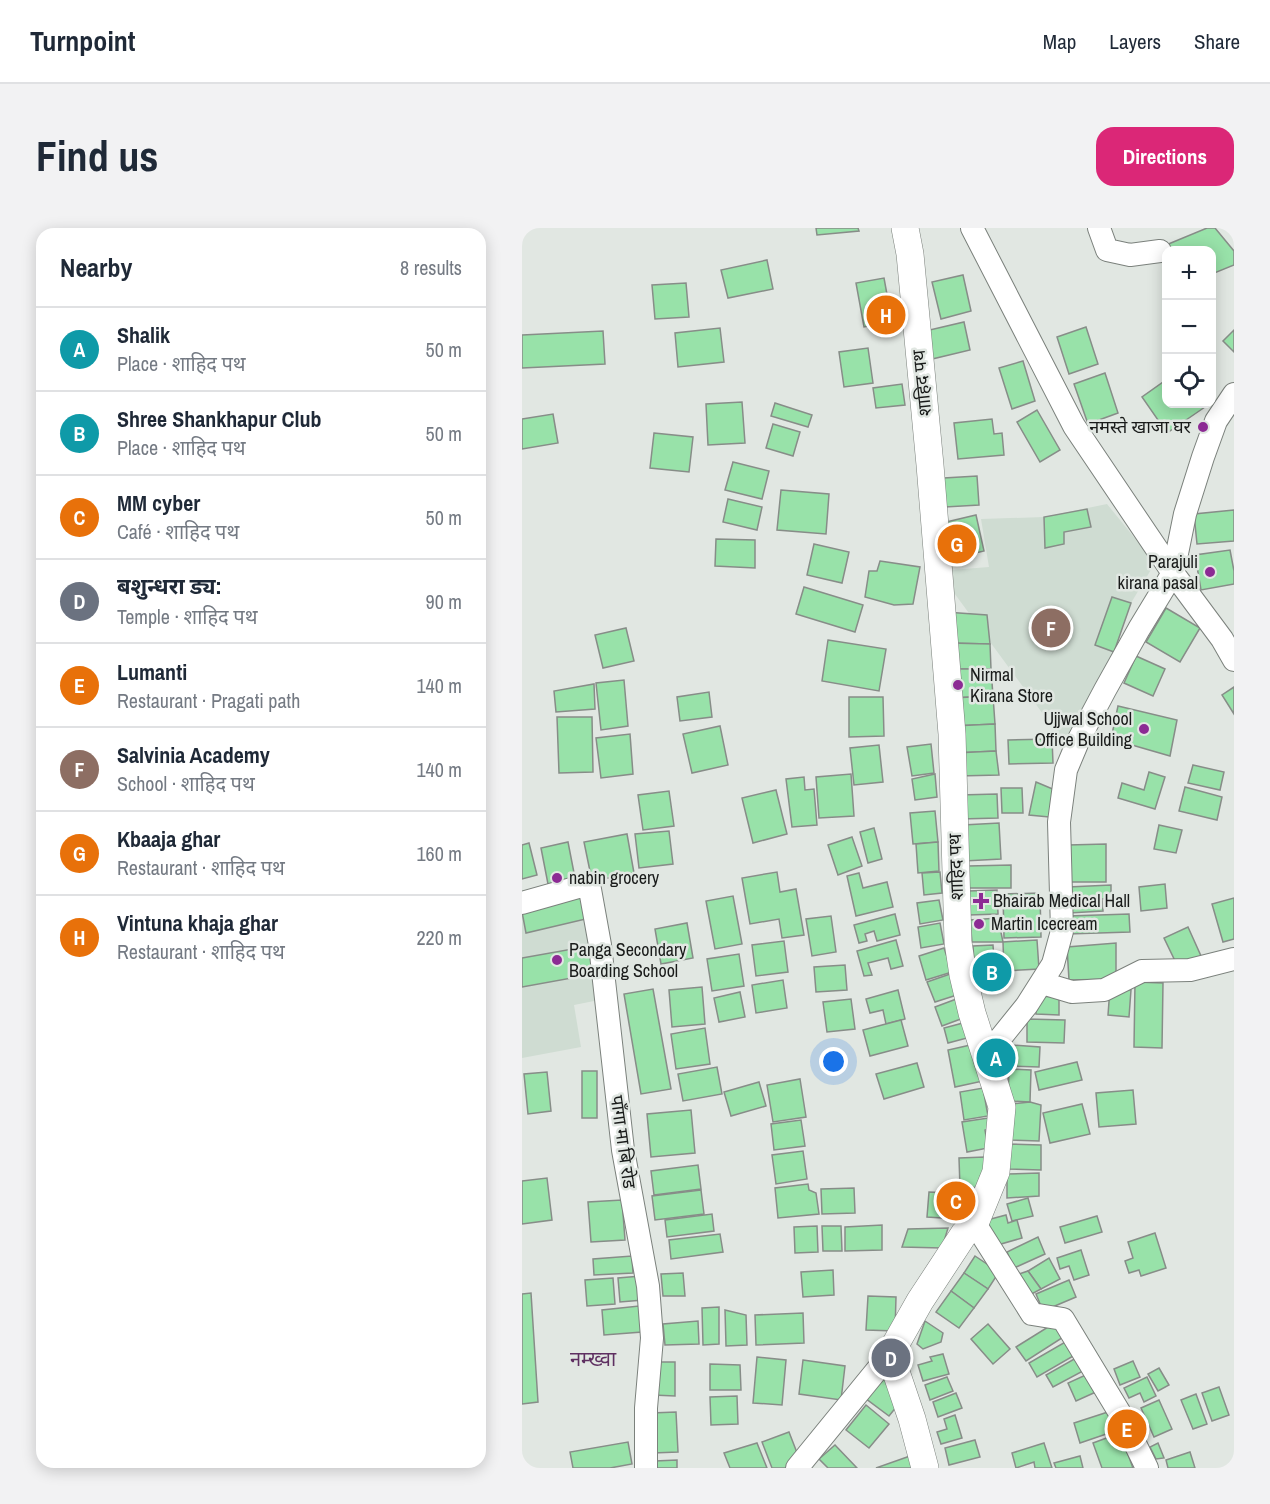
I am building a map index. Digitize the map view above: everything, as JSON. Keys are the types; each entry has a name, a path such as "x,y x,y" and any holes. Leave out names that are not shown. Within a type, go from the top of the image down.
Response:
{"street":[{"name":"शाहिद पथ","path":"890,1354 920,1301 964,1234 976,1221 996,1172 1002,1107 972,1013 958,942 952,734 930,465 910,254 905,228"},
{"path":"972,228 1074,426 1173,573 1222,639 1234,660"},
{"path":"1099,228 1107,250 1130,255 1160,251"},
{"path":"986,1056 1027,1005 1053,964 1062,932 1059,822 1066,770 1100,700 1173,573 1185,514 1203,456 1216,421 1234,394"},
{"name":"पाँगा मा बि रोड","path":"522,903 589,884 601,954 623,1150 651,1312 652,1338 646,1408 646,1468"},
{"path":"1042,983 1072,992 1104,990 1142,971 1190,970 1234,959"},
{"path":"976,1221 976,1227 1032,1314 1064,1318 1121,1415 1147,1468"},
{"path":"797,1468 890,1354"},
{"path":"890,1354 912,1419 925,1468"}],"shaded area":[{"path":"1107,504 1155,563 1131,603 1114,652 1065,744 938,571 989,567 981,519 1044,517"},
{"name":"Panga Secondary Boarding School","path":"583,890 594,974 594,1001 574,1005 581,1047 522,1058 522,905"}],"building":[{"path":"816,228 858,228 859,231 817,235"},
{"path":"1207,228 1215,228 1234,251 1234,265 1216,272 1216,246 1166,245"},
{"path":"767,260 773,289 728,298 721,270"},
{"path":"963,275 971,311 941,319 932,282"},
{"path":"884,278 892,322 864,327 856,283"},
{"path":"686,283 689,317 655,319 652,285"},
{"path":"964,322 970,350 928,360 921,332"},
{"path":"1086,327 1098,364 1069,374 1057,337"},
{"path":"720,328 724,362 678,367 675,333"},
{"path":"1234,330 1234,352 1223,341"},
{"path":"603,331 605,364 522,368 522,335"},
{"path":"868,348 873,383 844,387 839,352"},
{"path":"1023,361 1035,401 1012,409 999,368"},
{"path":"1105,373 1118,413 1088,424 1074,384"},
{"path":"1162,383 1162,408 1204,408 1167,433 1142,397"},
{"path":"902,384 905,405 876,408 873,388"},
{"path":"742,402 745,443 708,445 706,404"},
{"path":"775,403 812,415 808,427 771,416"},
{"path":"1037,410 1060,450 1040,462 1017,422"},
{"path":"553,414 558,443 522,449 522,419"},
{"path":"992,419 994,434 1002,433 1004,455 958,459 954,423"},
{"path":"773,424 800,432 793,456 766,448"},
{"path":"654,433 693,437 689,472 650,468"},
{"path":"733,462 769,471 762,499 725,490"},
{"path":"977,476 979,505 945,507 944,478"},
{"path":"781,490 829,494 826,534 777,530"},
{"path":"728,499 762,507 757,530 723,522"},
{"path":"1087,509 1091,527 1064,532 1064,544 1045,548 1044,517"},
{"path":"1234,510 1234,541 1197,544 1194,514"},
{"path":"976,515 984,551 954,558 946,522"},
{"path":"716,539 755,540 755,568 715,566"},
{"path":"814,544 849,552 842,583 807,575"},
{"path":"1230,550 1234,584 1201,590 1195,555"},
{"path":"880,561 920,567 913,604 894,605 865,597 869,571 877,571"},
{"path":"804,587 863,605 855,632 796,614"},
{"path":"1112,597 1131,603 1114,652 1095,645"},
{"path":"1166,608 1200,628 1180,662 1146,642"},
{"path":"945,612 987,615 990,644 948,643"},
{"path":"626,628 634,661 603,668 595,635"},
{"path":"828,640 886,649 879,691 822,681"},
{"path":"948,643 990,644 991,669 949,669"},
{"path":"1136,656 1165,669 1153,696 1124,683"},
{"path":"949,669 991,669 993,696 951,698"},
{"path":"624,680 628,726 601,730 596,683"},
{"path":"594,684 595,709 556,712 554,691"},
{"path":"1234,687 1234,714 1222,695"},
{"path":"709,692 712,717 680,721 677,697"},
{"path":"993,696 995,724 953,726 951,698"},
{"path":"849,697 883,697 884,736 849,737"},
{"name":"Ujjwal School Office Building","path":"1118,706 1177,720 1170,756 1111,739"},
{"path":"557,717 592,717 593,772 559,773"},
{"path":"995,724 996,751 955,753 953,726"},
{"path":"720,726 728,765 692,773 683,734"},
{"path":"630,734 633,774 601,778 596,738"},
{"path":"1052,739 1053,763 1009,764 1008,740"},
{"path":"931,744 934,773 912,776 907,747"},
{"path":"879,745 883,782 854,785 850,748"},
{"path":"996,751 999,775 958,776 955,753"},
{"path":"1193,765 1224,772 1220,790 1188,783"},
{"path":"1149,772 1165,777 1155,809 1118,798 1122,783 1144,790"},
{"path":"851,774 854,816 819,818 816,777"},
{"path":"935,774 937,797 915,800 912,779"},
{"path":"804,777 805,790 814,789 817,825 792,827 786,779"},
{"path":"1036,782 1055,790 1049,817 1029,815"},
{"path":"1185,787 1222,797 1217,820 1179,811"},
{"path":"1001,788 1022,788 1023,813 1002,813"},
{"path":"776,790 787,834 753,843 742,798"},
{"path":"669,791 674,826 643,830 638,795"},
{"path":"997,794 998,818 960,819 959,795"},
{"path":"935,811 938,842 913,844 910,813"},
{"path":"999,823 1001,859 964,861 963,825"},
{"path":"1159,825 1182,830 1176,853 1154,849"},
{"path":"874,828 882,859 868,863 860,832"},
{"path":"669,831 673,864 639,868 635,834"},
{"path":"627,834 634,873 592,881 584,842"},
{"path":"852,837 862,866 838,875 828,845"},
{"path":"568,842 575,878 548,884 541,848"},
{"path":"938,842 939,871 918,873 916,844"},
{"path":"529,843 537,875 522,879 522,845"},
{"path":"1106,844 1106,882 1068,882 1068,845"},
{"path":"1011,865 1011,888 968,888 968,866"},
{"path":"777,872 780,892 796,889 804,935 782,938 779,919 750,924 742,878"},
{"path":"940,872 942,893 924,895 922,873"},
{"path":"859,873 863,888 887,882 893,907 856,916 847,876"},
{"path":"1165,884 1167,908 1141,911 1139,887"},
{"path":"1111,885 1111,898 1102,899 1103,911 1069,913 1068,887"},
{"path":"583,890 590,918 526,933 522,912"},
{"path":"997,890 998,914 969,915 968,891"},
{"path":"1040,893 1041,937 1004,938 1003,894"},
{"path":"733,896 742,944 715,949 706,901"},
{"path":"1234,898 1234,939 1223,942 1212,904"},
{"path":"939,900 943,920 920,924 917,903"},
{"path":"895,914 900,935 877,941 874,931 865,934 867,941 859,943 854,925"},
{"path":"1129,914 1130,932 1068,934 1068,916"},
{"path":"831,916 836,952 812,956 806,919"},
{"path":"998,918 1003,942 972,942 970,920"},
{"path":"687,923 693,958 661,964 655,929"},
{"path":"940,923 944,944 921,948 918,927"},
{"path":"1188,927 1201,956 1178,967 1164,938"},
{"path":"896,940 903,966 891,969 888,958 868,963 872,975 864,976 857,951"},
{"path":"1037,940 1039,969 1004,971 1003,942"},
{"path":"784,941 788,972 756,976 752,945"},
{"path":"1116,943 1116,979 1069,980 1067,947"},
{"path":"993,945 994,960 974,961 973,946"},
{"path":"589,946 594,974 522,987 522,958"},
{"path":"944,948 952,972 926,980 919,956"},
{"path":"739,954 744,986 712,991 707,959"},
{"path":"845,965 847,990 816,992 814,967"},
{"path":"1000,967 1001,975 983,978 982,969"},
{"path":"953,973 960,994 935,1002 927,982"},
{"path":"783,980 787,1008 756,1013 752,985"},
{"path":"1135,982 1163,983 1162,1048 1134,1047"},
{"path":"702,987 705,1024 672,1027 669,990"},
{"path":"1110,988 1131,990 1129,1017 1108,1015"},
{"path":"653,989 671,1089 641,1094 624,994"},
{"path":"898,990 905,1019 886,1024 883,1010 870,1013 866,999"},
{"path":"740,992 745,1017 719,1022 714,998"},
{"path":"1036,996 1059,997 1059,1015 1036,1014"},
{"path":"959,998 966,1017 942,1026 935,1007"},
{"path":"851,999 855,1029 827,1032 823,1002"},
{"path":"1027,1019 1065,1020 1064,1043 1027,1042"},
{"path":"901,1020 908,1046 870,1056 863,1030"},
{"path":"963,1023 967,1038 948,1043 944,1028"},
{"path":"705,1028 710,1064 676,1069 671,1034"},
{"path":"975,1044 983,1081 955,1087 948,1050"},
{"path":"1011,1045 1040,1047 1039,1067 1010,1066"},
{"path":"1077,1062 1082,1080 1039,1090 1035,1072"},
{"path":"917,1063 924,1087 884,1099 876,1074"},
{"path":"717,1067 722,1094 683,1101 678,1074"},
{"path":"1009,1069 1031,1070 1030,1102 1008,1101"},
{"path":"582,1071 597,1071 597,1118 582,1118"},
{"path":"547,1072 551,1111 528,1114 524,1074"},
{"path":"800,1079 806,1117 773,1122 767,1085"},
{"path":"759,1082 766,1106 731,1116 724,1092"},
{"path":"983,1088 988,1116 964,1120 960,1092"},
{"path":"1133,1090 1136,1124 1099,1127 1096,1093"},
{"path":"1030,1102 1041,1105 1039,1141 1009,1140 1011,1104"},
{"path":"1082,1104 1090,1134 1050,1143 1043,1113"},
{"path":"691,1110 695,1153 651,1157 647,1114"},
{"path":"988,1118 990,1129 985,1130 988,1148 967,1152 962,1122"},
{"path":"801,1120 805,1146 774,1150 771,1124"},
{"path":"1008,1144 1041,1145 1041,1170 1008,1169"},
{"path":"803,1151 807,1179 776,1184 772,1155"},
{"path":"985,1157 986,1187 960,1188 959,1158"},
{"path":"698,1165 701,1189 654,1195 651,1171"},
{"path":"1039,1173 1039,1196 1007,1198 1007,1174"},
{"path":"547,1178 552,1220 522,1224 522,1181"},
{"path":"808,1184 809,1190 816,1193 819,1214 778,1218 775,1188"},
{"path":"854,1188 855,1213 822,1214 821,1189"},
{"path":"701,1190 704,1214 655,1220 652,1196"},
{"path":"929,1192 974,1194 973,1220 927,1217"},
{"path":"1028,1198 1033,1216 1012,1221 1007,1204"},
{"path":"622,1200 625,1240 591,1242 588,1202"},
{"path":"712,1214 714,1231 667,1237 665,1220"},
{"path":"1006,1215 1008,1223 1017,1220 1022,1238 994,1246 987,1220"},
{"path":"1097,1216 1102,1232 1065,1243 1060,1227"},
{"path":"882,1225 882,1250 845,1251 845,1227"},
{"path":"817,1226 818,1252 795,1253 794,1227"},
{"path":"822,1226 841,1226 842,1251 823,1251"},
{"path":"948,1228 942,1248 902,1247 908,1229"},
{"path":"1155,1233 1166,1268 1141,1276 1139,1270 1129,1273 1125,1261 1133,1258 1128,1242"},
{"path":"720,1234 723,1252 671,1259 669,1240"},
{"path":"1038,1237 1045,1254 1014,1268 1007,1252"},
{"path":"1081,1250 1089,1275 1074,1280 1069,1266 1060,1269 1057,1258"},
{"path":"632,1256 633,1273 594,1275 593,1259"},
{"path":"975,1256 999,1272 988,1289 964,1273"},
{"path":"1049,1258 1060,1279 1041,1289 1028,1271"},
{"path":"833,1270 834,1295 803,1297 801,1272"},
{"path":"1028,1271 1041,1289 1026,1297 1016,1275"},
{"path":"683,1273 685,1296 663,1296 661,1274"},
{"path":"964,1273 988,1289 974,1308 951,1291"},
{"path":"641,1276 643,1300 620,1302 618,1278"},
{"path":"613,1278 615,1304 587,1306 585,1280"},
{"path":"1069,1280 1076,1297 1043,1311 1036,1294"},
{"path":"951,1291 974,1308 959,1328 936,1312"},
{"path":"531,1293 538,1402 522,1404 522,1294"},
{"path":"868,1296 896,1297 895,1331 866,1330"},
{"path":"639,1306 642,1332 604,1335 602,1310"},
{"path":"719,1307 719,1344 703,1345 702,1308"},
{"path":"725,1310 746,1315 747,1345 726,1346"},
{"path":"803,1313 804,1343 756,1345 755,1315"},
{"path":"698,1321 699,1344 665,1345 663,1324"},
{"path":"925,1321 943,1333 941,1342 923,1349 917,1344"},
{"path":"1056,1322 1065,1336 1026,1361 1016,1347"},
{"path":"988,1324 1010,1349 993,1364 971,1339"},
{"path":"1067,1341 1075,1355 1037,1377 1029,1363"},
{"path":"943,1354 949,1374 923,1381 918,1365 932,1361 930,1357"},
{"path":"757,1357 786,1360 782,1405 753,1403"},
{"path":"1076,1358 1083,1371 1053,1387 1046,1375"},
{"path":"803,1360 845,1366 841,1400 799,1394"},
{"path":"1133,1361 1140,1377 1120,1385 1114,1369"},
{"path":"654,1362 675,1362 675,1396 653,1395"},
{"path":"710,1364 740,1365 741,1390 710,1390"},
{"path":"1159,1368 1169,1385 1158,1391 1148,1374"},
{"path":"889,1369 901,1401 889,1416 865,1398"},
{"path":"1090,1373 1098,1391 1076,1401 1068,1383"},
{"path":"947,1377 953,1391 930,1400 925,1385"},
{"path":"1147,1377 1156,1396 1144,1402 1140,1393 1129,1398 1124,1388"},
{"path":"1219,1387 1229,1415 1212,1421 1202,1393"},
{"path":"956,1393 962,1408 938,1417 933,1402"},
{"path":"1196,1394 1207,1424 1193,1429 1181,1400"},
{"path":"737,1396 738,1424 711,1425 710,1397"},
{"path":"1159,1400 1172,1429 1154,1437 1141,1408"},
{"path":"866,1405 889,1424 869,1448 846,1430"},
{"path":"1111,1411 1118,1430 1080,1443 1074,1423"},
{"path":"676,1412 678,1452 653,1453 651,1413"},
{"path":"955,1415 962,1438 941,1444 937,1432 947,1429 944,1419"},
{"path":"789,1432 801,1463 787,1468 772,1468 762,1442"},
{"path":"1120,1433 1133,1468 1102,1468 1093,1443"},
{"path":"975,1440 980,1457 949,1465 945,1448"},
{"path":"628,1442 632,1464 610,1468 573,1468 570,1452"},
{"path":"757,1443 767,1468 730,1468 724,1453"},
{"path":"1044,1443 1052,1468 1035,1468 1034,1462 1016,1468 1012,1453"},
{"path":"1158,1443 1164,1458 1156,1459 1150,1447"},
{"path":"835,1445 857,1468 828,1468 819,1459"},
{"path":"1190,1452 1195,1468 1168,1468 1166,1460"},
{"path":"910,1456 914,1468 876,1468"},
{"path":"1080,1456 1083,1468 1056,1468 1054,1463"},
{"path":"677,1460 677,1468 656,1468 655,1461"}],"place":[{"name":"Vintuna khaja ghar","path":"886,315"},
{"name":"नमस्ते खाजा घर","path":"1203,427"},
{"name":"Kbaaja ghar","path":"957,544"},
{"name":"Parajuli kirana pasal","path":"1210,572"},
{"name":"Salvinia Academy","path":"1051,628"},
{"name":"Nirmal Kirana Store","path":"958,685"},
{"name":"Ujjwal School Office Building","path":"1144,729"},
{"name":"nabin grocery","path":"557,878"},
{"name":"Bhairab Medical Hall","path":"981,901"},
{"name":"Martin Icecream","path":"979,924"},
{"name":"Panga Secondary Boarding School","path":"557,960"},
{"name":"Shree Shankhapur Club","path":"992,972"},
{"name":"Shalik","path":"996,1058"},
{"name":"MM cyber","path":"956,1201"},
{"name":"बशुन्धरा ड्य:","path":"891,1358"},
{"name":"Lumanti","path":"1127,1429"}],"district":[{"name":"नम्ख्वा","path":"593,1359"}]}
